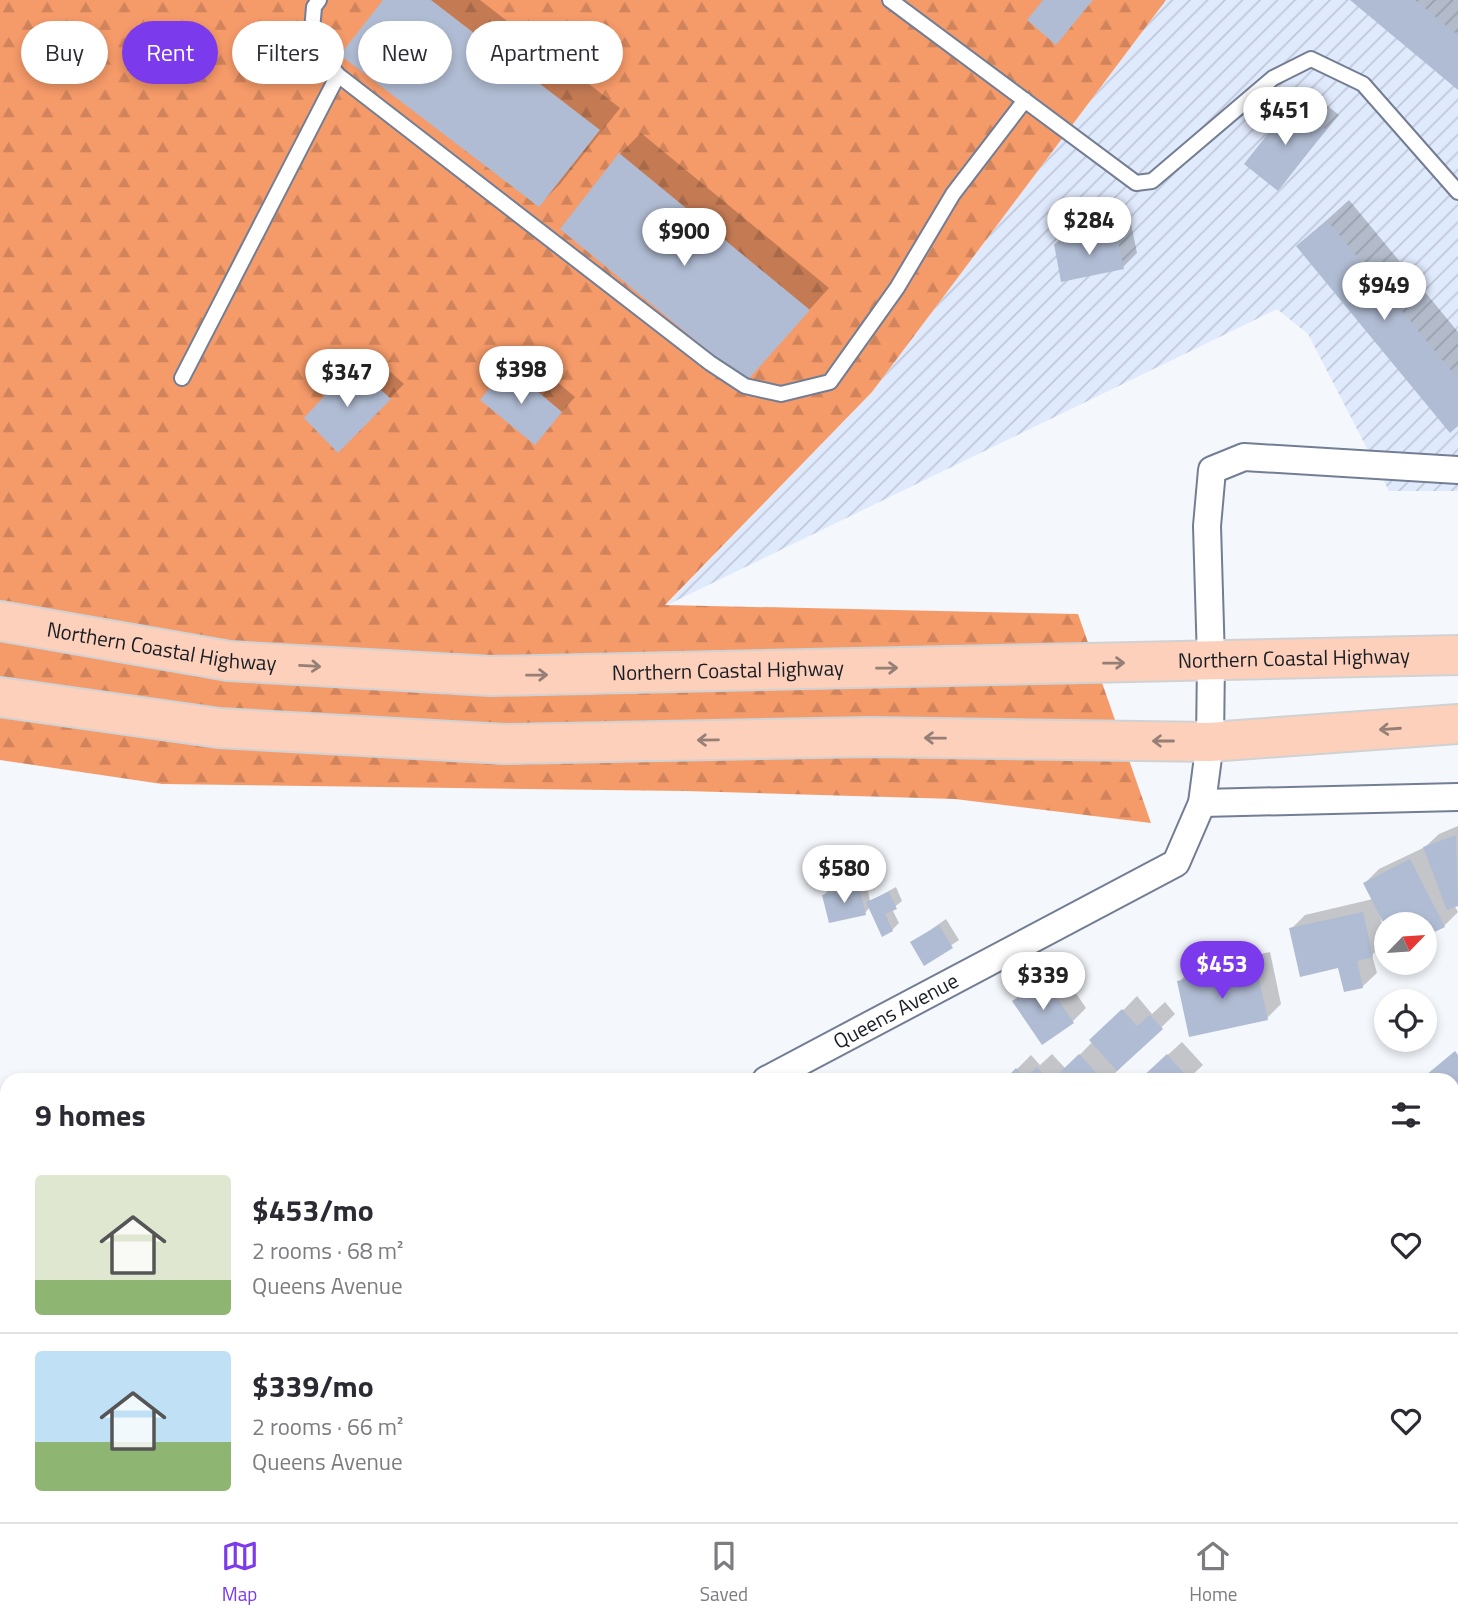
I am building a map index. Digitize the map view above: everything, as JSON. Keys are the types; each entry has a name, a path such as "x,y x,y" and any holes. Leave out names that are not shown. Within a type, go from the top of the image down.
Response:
{"highway":[{"name":"Northern Coastal Highway","path":"0,621 229,661 491,676 1458,655"},
{"path":"0,698 219,728 505,744 871,737 1210,742 1458,724"}],"street":[{"name":"Queens Avenue","path":"779,1073 1176,863 1202,803 1210,742 1211,660 1207,526 1212,470 1244,457 1458,470"},
{"path":"1202,803 1458,797"}],"lane":[{"path":"313,21 314,8 319,0"},
{"path":"890,0 1136,183 1152,181 1273,78 1311,59 1363,85 1458,192"},
{"path":"344,80 710,363 744,386 781,394 830,382 897,288 953,194 1025,100"},
{"path":"183,378 333,84"}],"shaded area":[{"path":"1166,0 1458,0 1458,491 1389,491 1308,334 1277,309 665,606 872,392"}],"green space":[{"path":"0,0 1166,0 872,392 665,605 1078,614 1151,823 955,799 685,791 162,784 0,760"}],"building":[{"path":"383,0 431,0 466,27 466,84 540,84 600,130 539,207 378,84 452,84 452,21 367,21"},
{"path":"1043,0 1093,0 1056,45 1027,20"},
{"path":"1350,0 1415,0 1458,35 1458,90"},
{"path":"358,32 358,69 344,58 344,50"},
{"path":"1292,103 1326,130 1278,191 1244,164"},
{"path":"619,153 810,310 746,382 560,229"},
{"path":"1327,220 1458,379 1458,426 1450,433 1296,246"},
{"path":"1116,231 1124,269 1061,282 1054,244"},
{"path":"353,365 391,399 338,453 304,418"},
{"path":"507,366 562,412 535,445 480,400"},
{"path":"1456,835 1458,906 1447,910 1423,847"},
{"path":"1410,859 1445,927 1437,931 1437,912 1378,912 1363,883"},
{"path":"859,887 866,915 829,923 822,895"},
{"path":"889,892 897,909 885,914 893,931 882,937 866,902"},
{"path":"1363,912 1373,957 1357,961 1363,988 1344,992 1338,968 1300,977 1289,928"},
{"path":"939,925 953,948 924,966 910,942"},
{"path":"1256,965 1268,1020 1189,1037 1177,981"},
{"path":"1044,979 1074,1023 1042,1045 1012,1001"},
{"path":"1122,1009 1137,1026 1150,1015 1163,1029 1117,1071 1089,1040"},
{"path":"1455,1051 1458,1055 1458,1073 1428,1073"},
{"path":"1079,1054 1097,1073 1059,1073"},
{"path":"1167,1054 1184,1073 1147,1073"},
{"path":"1037,1067 1043,1073 1030,1073"}]}
